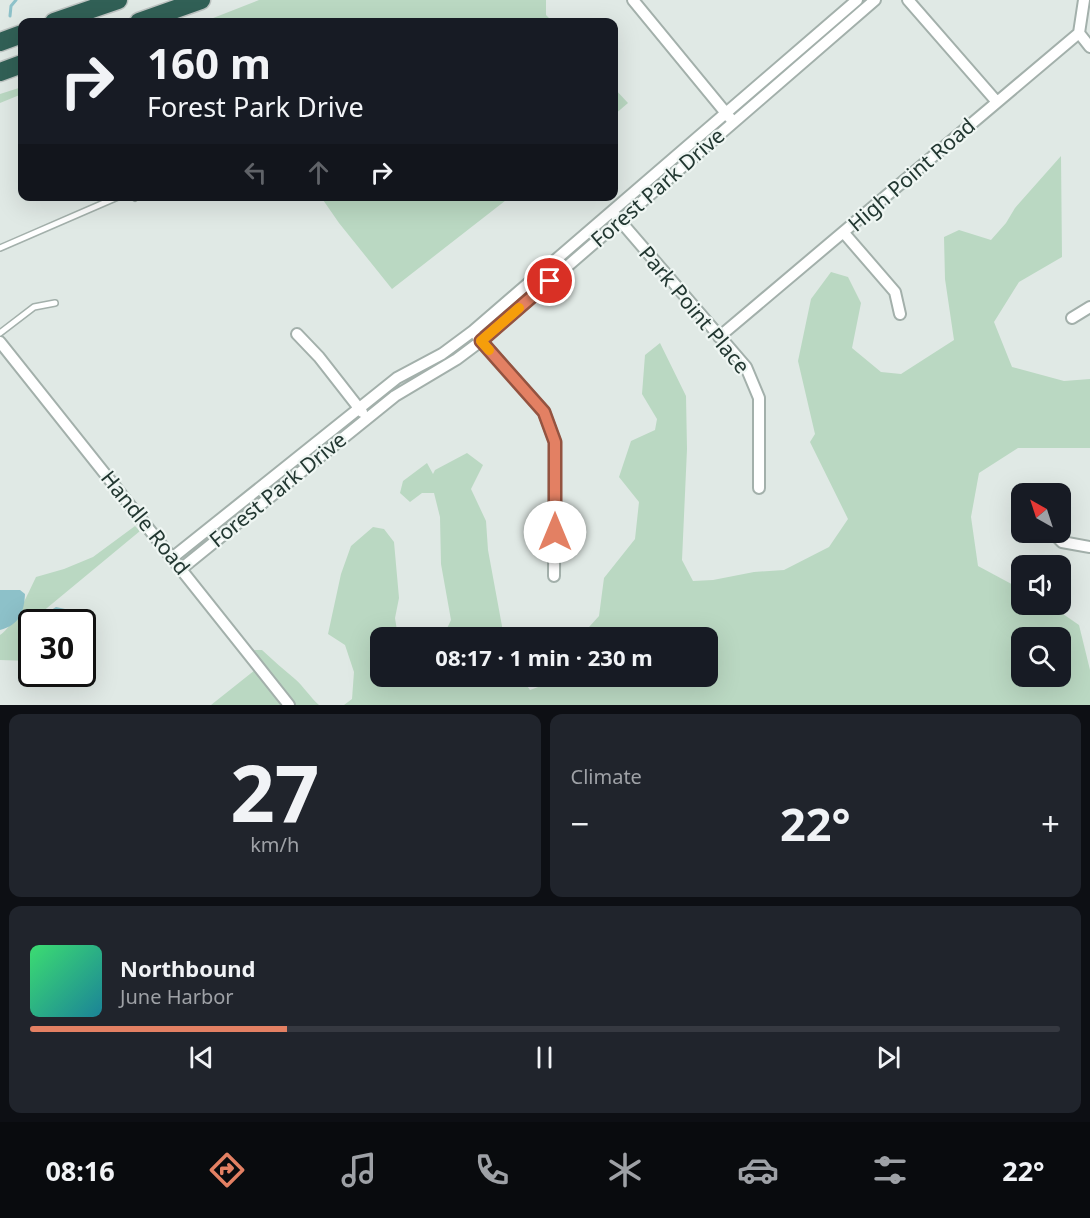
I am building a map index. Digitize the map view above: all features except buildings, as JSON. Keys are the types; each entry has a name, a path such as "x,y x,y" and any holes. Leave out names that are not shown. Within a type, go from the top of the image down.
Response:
{"highway":[{"path":"66,18 118,0"},
{"path":"150,18 201,0"},
{"path":"0,42 18,35"},
{"path":"0,72 18,65"}],"street":[{"path":"633,0 734,123"},
{"name":"Forest Park Drive","path":"172,558 358,407 397,378 442,354 473,331 857,0"},
{"name":"Forest Park Drive","path":"181,569 366,418 395,396 457,359 481,341 875,0"},
{"path":"908,0 997,102"},
{"path":"1084,0 1079,33 1090,47"},
{"name":"High Point Road","path":"719,337 1079,33"},
{"name":"Park Point Place","path":"612,211 746,366 759,398 759,488"},
{"path":"844,233 895,292 900,314"},
{"path":"1072,318 1090,307"},
{"path":"473,331 544,412 555,442 555,576"},
{"path":"297,334 319,357 366,418"},
{"name":"Handle Road","path":"0,342 289,705"},
{"path":"1068,543 1090,547"}],"lane":[{"path":"0,248 108,201"},
{"path":"0,333 34,307 55,303"}],"green space":[{"path":"259,0 546,0 546,15 549,18 213,18"},
{"path":"18,88 18,96 0,103 0,94"},
{"path":"618,92 628,103 618,112"},
{"path":"1061,156 1062,257 1019,282 994,322 1012,367 1064,381 1090,379 1090,448 1018,448 979,473 971,517 978,566 1011,584 1011,615 1064,615 1079,625 1090,670 1090,705 344,705 352,699 354,672 345,645 328,634 341,574 351,546 373,527 384,529 394,542 399,598 395,618 396,627 370,627 370,687 528,687 530,690 538,687 718,687 718,627 589,627 599,616 604,578 635,539 639,502 619,477 631,441 655,430 657,419 642,394 645,355 660,343 686,396 687,449 682,560 693,581 784,570 829,547 848,519 810,442 815,434 798,361 811,299 831,272 848,277 861,303 852,348 881,372 901,374 954,340 945,279 944,237 959,230 991,240 1015,208"},
{"path":"324,201 505,201 392,289"},
{"path":"467,453 483,465 471,489 486,521 488,550 502,627 448,627 451,620 441,564 440,517 434,493 422,493 410,502 400,493 403,481 427,463 433,474 435,470"},
{"path":"135,526 140,531 46,609 20,609 36,577 93,557"},
{"path":"18,612 18,661 0,660 0,635"},
{"path":"254,650 262,650 298,682 319,705 295,705 271,677"},
{"path":"255,670 282,705 211,705"}],"water":[{"path":"0,590 20,590 25,594 23,609 18,609 18,618 12,625 0,630"}],"waterway":[{"path":"10,16 11,6 16,0"}],"slow traffic":[{"path":"489,350 481,341 519,308"}],"route":[{"path":"550,281 481,341 544,412 555,442 555,532"}]}
